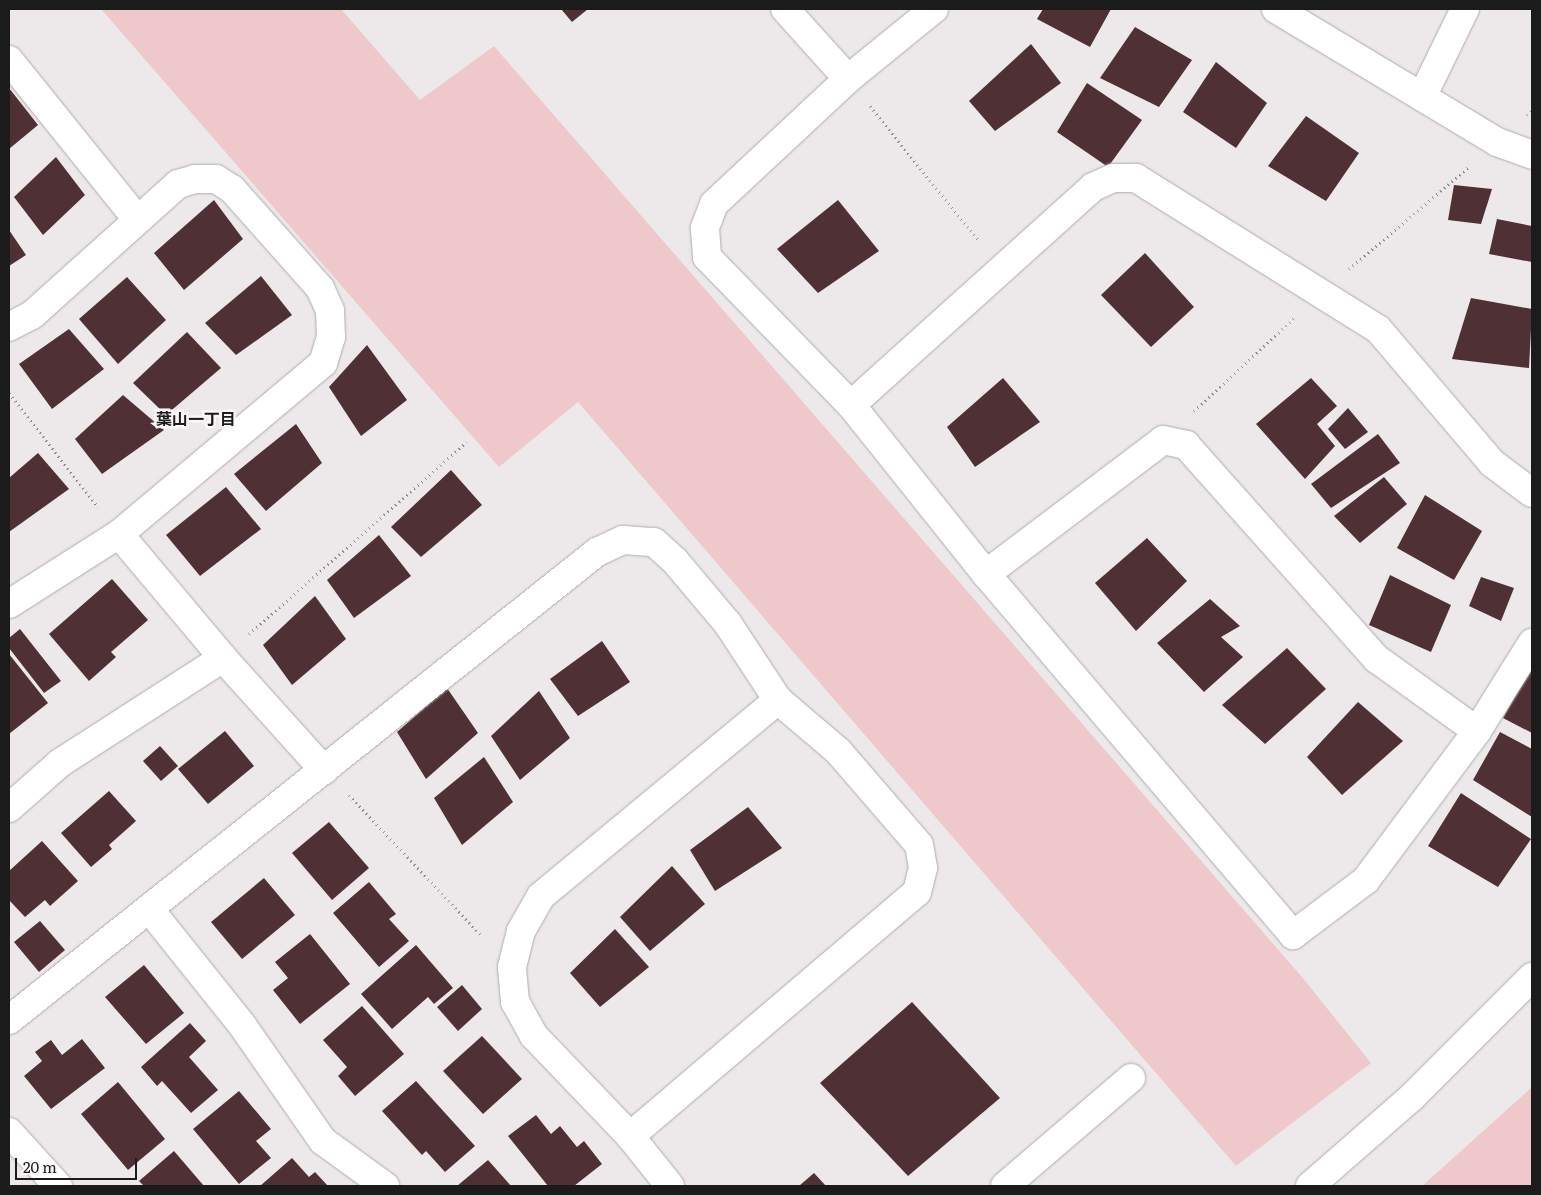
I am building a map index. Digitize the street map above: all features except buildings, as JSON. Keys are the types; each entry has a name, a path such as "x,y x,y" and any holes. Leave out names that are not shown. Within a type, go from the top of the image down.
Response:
{"street":[{"path":"785,9 848,79"},
{"path":"934,9 848,79 714,204 705,228 707,257 851,405 986,574 1293,935 1366,880 1477,731 1532,643"},
{"path":"1276,9 1497,142 1532,156"},
{"path":"1422,97 1465,9"},
{"path":"9,60 137,219"},
{"path":"851,405 1092,187 1113,178 1136,178 1378,329 1492,463 1532,493"},
{"path":"9,326 32,315 178,184 195,179 216,179 232,189 320,288 330,310 332,337 323,364 119,534 9,604"},
{"path":"986,574 1162,440 1186,445 1377,659 1477,731"},
{"path":"119,534 223,658 324,770"},
{"path":"9,1020 150,910 597,552 622,540 654,542 675,561 728,624 778,700 838,751 919,845 923,868 917,892 630,1136"},
{"path":"9,808 60,763 223,658"},
{"path":"670,1186 630,1136 534,1036 514,1002 512,967 521,931 541,896 778,700"},
{"path":"150,910 242,1025 324,1141 385,1186"},
{"path":"1310,1186 1412,1097 1532,977"},
{"path":"1005,1186 1131,1078"},
{"path":"9,1132 58,1186"}],"path":[{"path":"848,79 1002,269"},
{"path":"9,393 119,534"},
{"path":"223,658 467,442"},
{"path":"324,770 512,967"}],"shaded area":[{"path":"101,9 341,9 420,100 494,46 1302,977 1371,1063 1236,1166 578,402 499,467"},
{"path":"1532,1087 1532,1186 1422,1186"}],"district":[{"name":"葉山一丁目","path":"196,418"}]}
